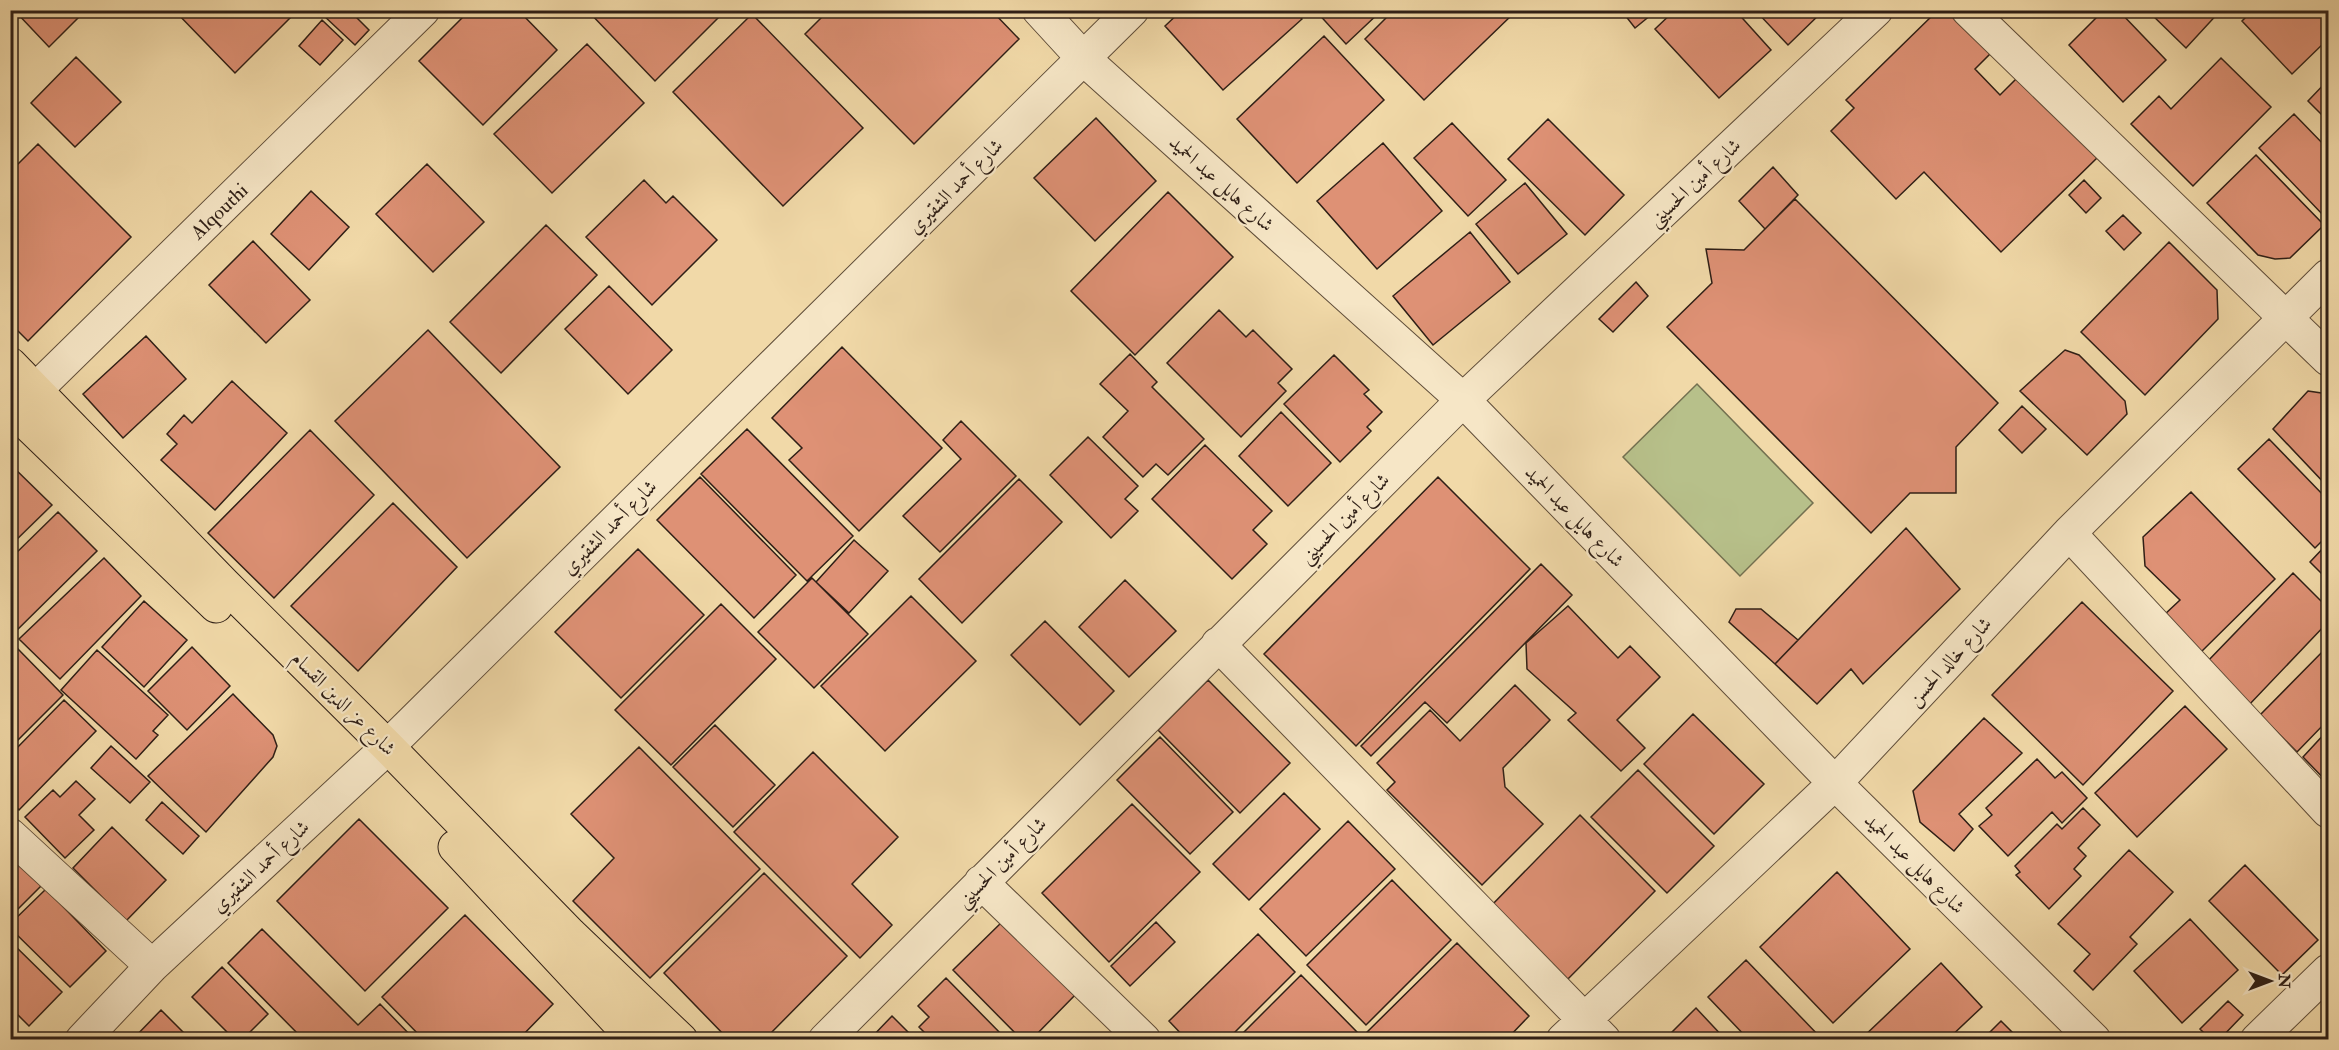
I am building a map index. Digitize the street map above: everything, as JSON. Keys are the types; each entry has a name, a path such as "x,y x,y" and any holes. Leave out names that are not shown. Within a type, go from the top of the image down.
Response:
{"main road":[{"name":"شارع عز الدين القسام","path":"10,364 18,406 681,1040"},
{"name":"شارع عز الدين القسام","path":"380,753 635,1040"}],"street":[{"name":"Alqouthi","path":"18,406 423,10"},
{"name":"شارع هايل عبد الحميد","path":"1039,10 1084,58 1463,400 1835,783 2094,1040"},
{"name":"شارع أحمد الشقيري","path":"82,1040 152,966 380,753 1132,10"},
{"name":"شارع أمين الحسيني","path":"825,1040 1463,400 1876,10"},
{"path":"1968,10 2328,359"},
{"name":"شارع خالد الحسن","path":"1584,1033 1835,783 2069,533 2328,276"},
{"path":"2069,533 2328,811"},
{"path":"1218,644 1584,1033"},
{"path":"10,835 152,966"},
{"path":"981,882 1143,1040"},
{"path":"2257,1040 2328,971"}],"green space":[{"path":"1697,384 1813,503 1740,576 1623,457"}],"building":[{"path":"14,10 86,10 49,47"},
{"path":"174,10 298,10 235,73"},
{"path":"327,10 349,10 369,30 355,45 323,15"},
{"path":"470,10 518,10 557,50 483,125 419,61"},
{"path":"587,10 726,10 655,81"},
{"path":"829,10 991,10 1019,39 914,144 805,34"},
{"path":"1182,10 1294,10 1302,19 1223,90 1165,26"},
{"path":"1315,10 1382,10 1346,44"},
{"path":"1394,10 1511,10 1514,13 1424,100 1365,39"},
{"path":"1621,10 1657,10 1635,28"},
{"path":"1675,10 1735,10 1771,50 1719,98 1655,29"},
{"path":"1755,10 1824,10 1788,45"},
{"path":"2104,10 2118,10 2166,60 2123,102 2069,45"},
{"path":"2147,10 2221,10 2186,48"},
{"path":"2253,10 2328,10 2328,39 2292,74 2242,21"},
{"path":"1936,12 1957,12 1994,50 1975,69 2000,95 2020,75 2098,157 2001,252 1924,172 1896,199 1831,131 1854,108 1846,100"},
{"path":"752,14 863,128 783,206 673,92"},
{"path":"322,20 343,40 320,65 299,46"},
{"path":"1324,36 1384,100 1297,183 1237,119"},
{"path":"587,44 644,103 552,193 494,134"},
{"path":"76,57 121,102 75,147 31,103"},
{"path":"2221,58 2271,107 2193,186 2131,124 2159,96 2171,109"},
{"path":"2328,80 2328,121 2308,101"},
{"path":"2294,114 2328,149 2328,210 2323,215 2259,148"},
{"path":"1096,118 1156,181 1095,241 1034,178"},
{"path":"1548,119 1624,195 1585,235 1508,159"},
{"path":"1452,123 1506,180 1468,216 1414,158"},
{"path":"1383,143 1442,211 1377,269 1317,201"},
{"path":"38,144 131,237 28,341 10,323 10,166 13,169"},
{"path":"2256,155 2324,225 2290,258 2275,259 2258,255 2207,203"},
{"path":"427,164 484,222 433,272 376,214"},
{"path":"1773,167 1798,195 1765,229 1739,201"},
{"path":"644,180 666,203 673,196 717,240 652,305 586,237"},
{"path":"2084,180 2101,198 2086,213 2069,195"},
{"path":"1525,183 1567,234 1518,274 1476,224"},
{"path":"311,191 349,227 309,270 271,234"},
{"path":"1168,192 1233,257 1135,355 1071,291"},
{"path":"1795,199 1998,403 1956,447 1956,493 1910,493 1871,533 1667,327 1712,283 1706,249 1744,250"},
{"path":"2123,215 2141,233 2124,250 2106,231"},
{"path":"546,225 597,275 501,373 450,322"},
{"path":"1470,232 1510,282 1433,345 1393,296"},
{"path":"253,241 310,300 266,343 209,285"},
{"path":"2169,242 2217,290 2218,319 2145,395 2081,332"},
{"path":"1636,282 1648,296 1613,332 1599,319"},
{"path":"609,286 672,350 628,394 565,329"},
{"path":"1219,310 1246,337 1253,330 1292,369 1278,383 1286,391 1241,437 1167,363"},
{"path":"428,330 560,467 467,558 335,421"},
{"path":"146,336 186,379 123,438 83,394"},
{"path":"842,347 942,448 859,531 789,460 802,448 772,418"},
{"path":"2065,350 2079,355 2125,401 2127,414 2087,455 2020,391"},
{"path":"1130,354 1157,382 1152,387 1204,439 1168,475 1156,464 1143,477 1103,437 1128,411 1100,384"},
{"path":"1334,355 1369,390 1364,394 1382,412 1367,427 1371,431 1340,462 1284,404"},
{"path":"232,381 287,433 215,510 161,460 177,444 167,434 184,415 192,423"},
{"path":"2308,391 2328,394 2328,487 2273,429"},
{"path":"2022,406 2046,429 2022,453 1999,430"},
{"path":"1281,412 1331,463 1288,506 1239,456"},
{"path":"961,421 1016,476 940,552 903,516 961,459 943,440"},
{"path":"747,429 853,536 807,581 701,474"},
{"path":"310,430 374,495 274,598 208,533"},
{"path":"1088,437 1138,486 1125,499 1138,511 1111,538 1050,475"},
{"path":"2269,439 2328,500 2328,535 2315,548 2238,469"},
{"path":"1205,445 1272,511 1253,530 1267,544 1232,579 1152,499"},
{"path":"10,464 52,505 10,546"},
{"path":"700,477 796,575 754,618 657,520"},
{"path":"1438,477 1530,569 1356,746 1264,654"},
{"path":"1019,479 1062,522 962,623 919,579"},
{"path":"2191,492 2275,579 2200,653 2163,616 2180,600 2145,566 2143,537"},
{"path":"393,503 457,567 358,671 291,606"},
{"path":"58,512 97,551 11,636 10,559"},
{"path":"1906,528 1960,589 1863,684 1851,669 1817,704 1775,664"},
{"path":"854,540 888,571 849,613 816,582"},
{"path":"2328,543 2328,580 2310,562"},
{"path":"638,549 704,615 621,698 555,632"},
{"path":"104,558 141,596 60,679 19,639"},
{"path":"1541,564 1572,595 1447,723 1425,702 1371,756 1361,746"},
{"path":"2293,573 2328,608 2328,622 2248,706 2205,664"},
{"path":"812,578 868,634 814,688 758,632"},
{"path":"1125,580 1176,631 1129,677 1079,627"},
{"path":"911,596 976,661 885,751 821,686"},
{"path":"144,601 187,640 144,687 102,647"},
{"path":"2082,602 2173,691 2083,785 1992,695"},
{"path":"721,604 776,659 671,765 615,710"},
{"path":"1568,606 1618,658 1630,646 1660,677 1617,720 1645,748 1621,771 1568,720 1576,713 1527,669 1526,643"},
{"path":"1736,609 1761,609 1798,640 1775,664 1729,622"},
{"path":"1045,621 1114,691 1080,725 1011,655"},
{"path":"2328,646 2328,720 2297,752 2260,715"},
{"path":"192,647 230,686 187,730 148,691"},
{"path":"18,649 63,695 10,748 10,657"},
{"path":"97,650 168,715 153,731 158,735 136,759 61,690"},
{"path":"1208,680 1290,763 1240,813 1158,730"},
{"path":"1515,685 1550,720 1503,768 1505,787 1543,824 1482,885 1387,790 1395,782 1377,763 1430,710 1460,741"},
{"path":"233,694 273,735 277,746 273,757 206,832 148,776"},
{"path":"64,700 96,731 19,810 10,801 10,755"},
{"path":"2185,706 2227,749 2137,837 2095,793"},
{"path":"1693,714 1764,784 1714,834 1644,764"},
{"path":"1984,718 2022,753 1959,814 1973,829 1954,851 1920,822 1913,791"},
{"path":"715,725 775,785 733,827 673,767"},
{"path":"2328,730 2328,783 2303,757"},
{"path":"1160,737 1233,812 1190,854 1117,780"},
{"path":"111,746 150,782 130,803 91,768"},
{"path":"639,747 760,869 650,978 573,901 614,858 571,814"},
{"path":"813,752 898,837 852,884 892,925 860,958 734,832"},
{"path":"2037,759 2055,778 2062,772 2087,798 2062,823 2052,812 2008,856 1979,826 1992,815 1986,808"},
{"path":"1638,770 1714,846 1667,893 1591,817"},
{"path":"76,781 95,799 79,815 94,830 65,858 25,817 53,790 60,797"},
{"path":"1284,793 1320,829 1249,900 1213,864"},
{"path":"162,802 199,836 183,854 146,820"},
{"path":"1132,804 1200,872 1109,962 1042,893"},
{"path":"2083,808 2100,825 2078,848 2086,856 2074,869 2081,876 2049,909 2016,875 2020,872 2015,866 2057,824 2062,829"},
{"path":"1580,815 1655,891 1564,983 1489,908"},
{"path":"359,819 448,908 365,991 277,901"},
{"path":"1348,821 1395,869 1306,956 1260,909"},
{"path":"112,827 166,880 126,921 73,868"},
{"path":"2129,850 2173,892 2130,937 2137,944 2093,990 2074,971 2090,954 2058,924"},
{"path":"10,853 42,885 10,917"},
{"path":"2245,865 2318,940 2282,975 2209,901"},
{"path":"1837,872 1910,949 1833,1023 1760,947"},
{"path":"764,873 847,956 764,1040 729,1040 664,973"},
{"path":"1392,880 1451,940 1366,1025 1307,965"},
{"path":"46,889 106,951 70,987 10,928 10,924"},
{"path":"465,915 553,1004 518,1040 424,1040 382,997"},
{"path":"1005,919 1078,992 1031,1040 1022,1040 953,970"},
{"path":"2190,919 2238,970 2182,1023 2134,971"},
{"path":"1156,922 1175,942 1130,986 1111,966"},
{"path":"262,929 358,1025 380,1004 415,1040 304,1040 228,963"},
{"path":"1258,934 1295,972 1227,1040 1187,1040 1169,1021"},
{"path":"10,941 62,992 29,1026 10,1007"},
{"path":"1457,943 1529,1016 1506,1040 1359,1040"},
{"path":"1746,960 1822,1040 1749,1040 1708,997"},
{"path":"1941,963 1982,1007 1947,1040 1860,1040"},
{"path":"222,967 268,1014 242,1040 235,1040 192,997"},
{"path":"1301,975 1357,1032 1349,1040 1236,1040"},
{"path":"946,978 1007,1040 932,1040 919,1027 929,1017 918,1006"},
{"path":"2228,1001 2243,1015 2219,1040 2211,1040 2200,1029"},
{"path":"1696,1008 1726,1040 1664,1040"},
{"path":"161,1010 191,1040 132,1040"},
{"path":"892,1016 916,1040 869,1040"},
{"path":"2001,1021 2020,1040 1982,1040"}]}
